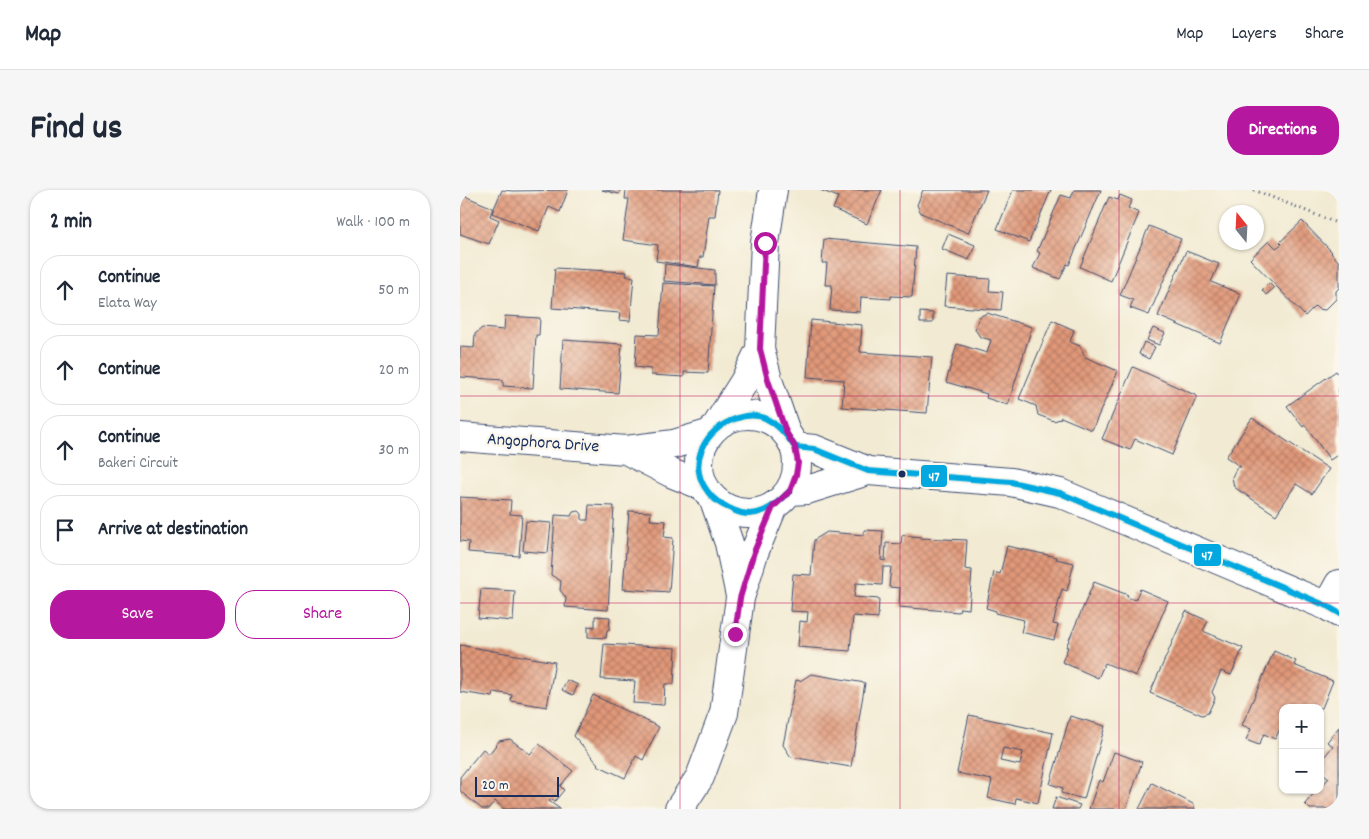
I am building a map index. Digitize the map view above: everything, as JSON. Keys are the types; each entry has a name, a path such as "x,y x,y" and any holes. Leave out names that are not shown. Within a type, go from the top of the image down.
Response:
{"street":[{"path":"678,809 700,777 724,712 740,598 754,552 796,475 798,463 768,380 760,349 765,243 773,190"},
{"path":"740,598 729,543 698,467 700,450 744,382 760,349"},
{"path":"711,431 729,418 748,415 766,418 790,439 868,471 1011,482 1060,493 1335,601"},
{"name":"Angophora Drive","path":"460,437 626,450 674,444 711,431"},
{"name":"Angophora Drive","path":"626,450 708,493"},
{"path":"708,493 727,509 743,514 757,513 782,499 868,471"}],"path":[{"path":"1254,190 1339,224"}],"building":[{"path":"502,190 568,190 560,212 549,207 539,231 492,213"},
{"path":"602,190 620,190 619,194"},
{"path":"626,190 718,190 715,216 709,216 703,257 700,257 698,267 656,261 658,245 623,240 629,199 625,199"},
{"path":"820,190 882,190 867,224 833,209 838,197"},
{"path":"923,190 987,190 968,233 921,213 917,205"},
{"path":"1013,190 1051,190 1029,242 997,229"},
{"path":"1074,190 1101,190 1069,265 1067,264 1060,279 1033,268 1040,253 1037,251 1061,195 1071,198"},
{"path":"460,194 493,208 490,216 499,220 489,244 460,234"},
{"path":"1120,195 1132,200 1128,208 1139,213 1111,281 1080,267 1109,197 1118,200"},
{"path":"1302,221 1332,252 1339,262 1339,288 1336,291 1336,299 1325,310 1318,309 1315,306 1305,316 1250,259 1260,250 1264,250 1264,246 1269,241 1276,248 1282,244 1280,242"},
{"path":"1149,226 1181,239 1149,315 1130,308 1133,300 1120,295"},
{"path":"948,234 975,245 969,260 942,249"},
{"path":"824,239 916,247 912,297 891,296 891,299 861,297 860,312 830,310 832,285 825,285 827,263 822,263"},
{"path":"1186,251 1219,264 1211,282 1241,294 1220,343 1158,316"},
{"path":"665,264 715,270 715,285 664,281"},
{"path":"555,268 627,272 626,276 634,277 630,321 619,320 620,313 552,308"},
{"path":"947,276 990,279 989,291 1003,292 1001,310 944,306"},
{"path":"663,283 714,286 708,373 684,372 684,377 651,375 651,369 635,367 637,334 659,335"},
{"path":"1269,283 1274,288 1266,295 1262,290"},
{"path":"920,312 933,313 933,323 920,323"},
{"path":"987,313 1032,327 1008,405 986,398 987,394 946,382 957,344 987,353 991,340 980,337 975,329 979,317"},
{"path":"505,316 540,318 539,335 536,335 533,388 503,386 503,380 460,377 460,347 474,348 475,334 482,328 504,330"},
{"path":"811,320 862,325 860,352 932,357 927,413 842,407 844,380 807,377"},
{"path":"1052,320 1074,330 1070,342 1080,346 1085,357 1118,371 1092,430 1061,417 1054,421 1038,415 1036,406 1019,399"},
{"path":"1153,328 1165,333 1159,345 1147,340"},
{"path":"563,340 622,344 618,393 560,389"},
{"path":"1144,342 1155,347 1149,359 1139,354"},
{"path":"1133,367 1197,396 1172,455 1135,439 1130,450 1102,439"},
{"path":"1336,371 1339,375 1339,454 1330,460 1305,425 1303,427 1287,406"},
{"path":"1252,418 1329,469 1312,494 1296,484 1276,515 1234,487 1232,477 1237,467 1241,467 1226,457"},
{"path":"460,497 511,500 510,514 522,515 519,556 468,552 469,542 460,541"},
{"path":"589,505 614,506 608,610 565,607 566,598 560,590 561,581 551,575 555,515 571,516 573,512 579,511 582,514 582,520 588,520"},
{"path":"629,511 651,512 650,520 666,521 664,537 673,538 669,592 623,589"},
{"path":"526,521 551,523 548,553 523,551"},
{"path":"864,530 883,531 881,560 885,561 886,543 901,544 902,535 920,538 967,540 965,569 972,570 969,609 960,608 959,612 899,607 900,588 889,587 891,567 883,567 882,585 856,583 854,597 879,599 878,618 853,616 850,651 798,647 800,621 807,622 808,612 790,611 793,574 811,575 814,540 827,532 864,535"},
{"path":"1007,546 1057,557 1056,559 1074,563 1067,591 1062,589 1053,624 1058,625 1054,640 1021,632 1024,620 995,613 996,611 986,608 994,572 1000,574"},
{"path":"1094,582 1128,595 1127,597 1135,600 1140,589 1168,601 1136,676 1105,663 1098,678 1062,662 1068,647 1066,647"},
{"path":"481,589 515,591 513,621 478,618"},
{"path":"1186,611 1208,621 1203,631 1243,648 1231,675 1221,671 1212,692 1215,698 1208,713 1202,715 1150,693"},
{"path":"595,616 610,617 606,638 588,637 588,626 595,627"},
{"path":"604,644 676,648 674,684 665,684 664,705 633,703 635,681 601,679"},
{"path":"460,645 555,662 547,707 511,701 512,695 494,692 493,697 460,692"},
{"path":"1274,651 1296,661 1294,665 1333,681 1324,704 1279,704 1279,731 1275,739 1264,734 1259,745 1246,740 1251,729 1242,725"},
{"path":"811,674 865,683 851,767 791,757 783,745 796,680 800,681"},
{"path":"567,680 578,685 573,695 562,690"},
{"path":"593,695 659,727 643,760 636,756 625,778 597,765 574,736"},
{"path":"969,715 1053,733 1038,803 1016,798 1015,804 988,798 992,780 957,773","holes":["1003,748 1023,752 1020,765 1000,761"]},
{"path":"1070,716 1105,726 1084,799 1061,793 1063,788 1050,784"},
{"path":"1339,727 1339,809 1310,809 1305,804 1313,794 1324,794 1324,784 1329,778 1324,774 1324,757 1333,746 1327,742"},
{"path":"510,739 530,754 539,744 573,771 560,786 564,790 555,801 552,799 549,801 560,809 504,809 495,801 488,809 482,809 460,791 460,777 483,749 489,754 499,741"},
{"path":"1114,752 1142,762 1126,809 1089,809 1099,780 1103,782"},
{"path":"1152,783 1193,804 1195,809 1139,809"},
{"path":"1056,797 1080,805 1078,809 1052,809"}],"transit line":[{"name":"47","path":"790,491 764,511 749,514 741,513 722,504 710,495 702,481 699,459 707,439 715,431 724,424 746,416 758,416 770,420 782,430 795,447"},
{"name":"47","path":"795,447 814,449 868,471 1011,482 1060,493 1327,606 1339,613"}],"route":[{"path":"735,634 740,598 754,552 773,507 790,491 798,463 795,447 786,432 768,380 760,349 765,243"}]}
